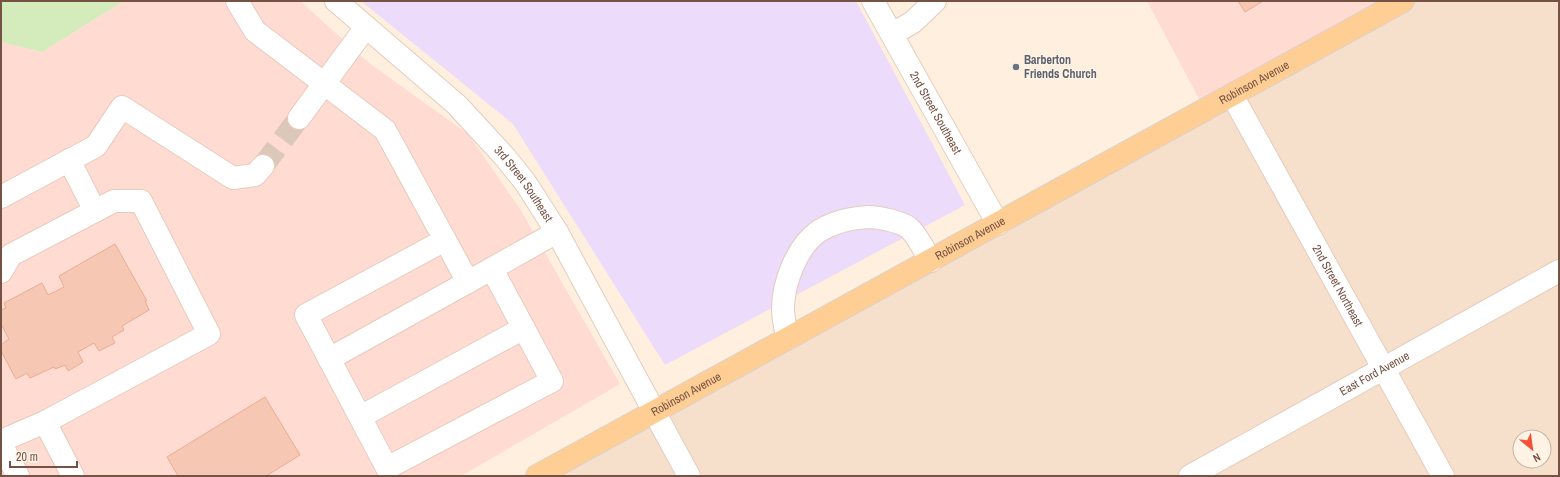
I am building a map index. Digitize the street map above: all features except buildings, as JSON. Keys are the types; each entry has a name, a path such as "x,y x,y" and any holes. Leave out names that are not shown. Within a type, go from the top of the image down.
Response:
{"main road":[{"name":"Robinson Avenue","path":"537,476 1403,1"}],"street":[{"path":"237,1 255,31 385,130 468,282"},
{"name":"3rd Street Southeast","path":"336,1 457,105 504,156 525,182 557,232 690,476"},
{"name":"2nd Street Southeast","path":"873,1 998,224"},
{"path":"892,34 913,22 935,1"},
{"path":"298,118 366,27"},
{"name":"2nd Street Northeast","path":"1232,95 1443,476"},
{"path":"1,197 96,146 122,107 232,178 255,175 264,166"},
{"path":"69,160 95,211"},
{"path":"1,272 11,255 114,201 141,201 209,334 45,422 1,441"},
{"path":"787,339 783,310 789,276 801,250 818,232 832,224 853,218 875,217 896,222 911,229 930,261"},
{"path":"329,359 557,232"},
{"path":"445,240 306,315 387,468 552,381 492,269"},
{"name":"East Ford Avenue","path":"1190,476 1559,271"},
{"path":"360,416 524,328"},
{"path":"45,422 73,476"},
{"path":"1,444 18,476"}],"shaded area":[{"path":"124,1 300,1 369,63 468,134 520,209 620,384 461,476 1,476 1,42 42,52"},
{"path":"361,1 856,1 965,205 665,365 513,124"},
{"path":"1147,1 1403,1 1205,110"},
{"path":"1400,1 1559,1 1559,476 537,476"}],"green space":[{"path":"1,1 124,1 42,52 1,42"}],"tunnel":[{"path":"263,166 299,118"}],"place":[{"name":"Barberton Friends Church","path":"1016,67"}]}
